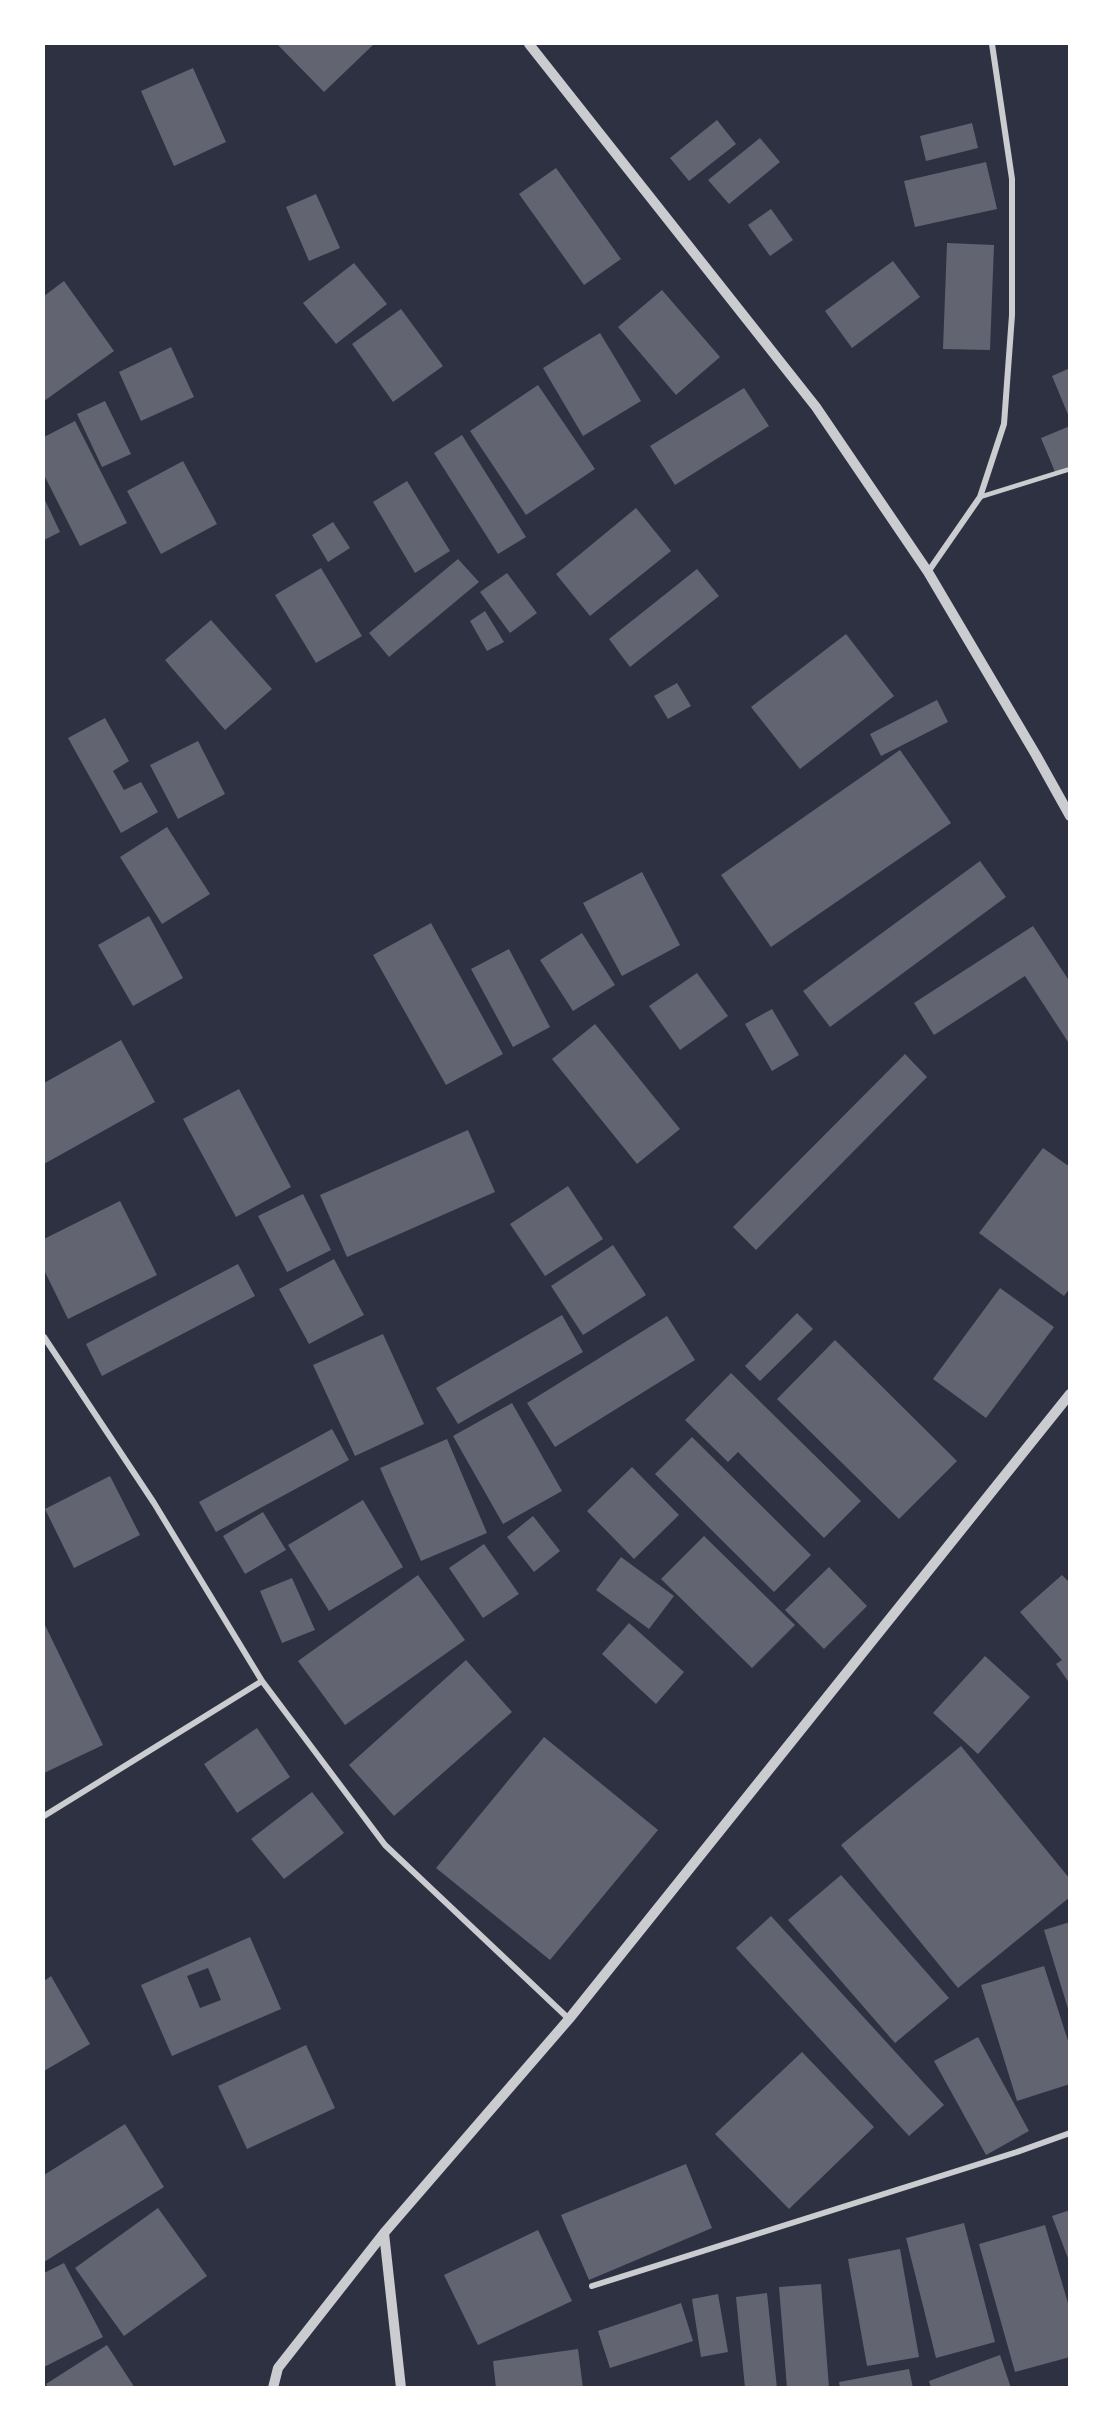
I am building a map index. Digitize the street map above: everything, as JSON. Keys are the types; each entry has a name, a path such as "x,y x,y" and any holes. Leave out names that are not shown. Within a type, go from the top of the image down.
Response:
{"street":[{"path":"529,44 816,407 928,572 1068,810"},
{"path":"928,572 980,497 1004,424 1012,315 1012,179 992,44"},
{"path":"44,1337 154,1503 262,1681 385,1845 569,2019"},
{"path":"273,2388 279,2368 384,2233 569,2019 1070,1394"},
{"path":"44,1816 262,1681"},
{"path":"592,2286 1017,2152 1070,2133"},
{"path":"384,2233 401,2388"}],"lane":[{"path":"980,497 1070,469"}],"building":[{"path":"277,44 374,44 324,92"},
{"path":"193,68 226,142 174,166 141,91"},
{"path":"717,120 736,144 689,181 670,158"},
{"path":"972,123 978,148 926,161 920,136"},
{"path":"760,138 780,162 729,204 708,180"},
{"path":"986,162 997,209 915,227 904,181"},
{"path":"556,168 621,259 584,285 519,194"},
{"path":"316,194 340,248 309,261 286,207"},
{"path":"771,209 793,240 770,256 748,225"},
{"path":"947,243 994,245 990,350 943,349"},
{"path":"893,261 920,297 852,348 825,311"},
{"path":"354,263 387,304 336,344 303,303"},
{"path":"64,281 114,351 44,401 44,296"},
{"path":"662,290 720,357 676,395 618,327"},
{"path":"401,309 443,366 393,402 352,344"},
{"path":"600,333 641,401 583,436 543,368"},
{"path":"171,347 194,397 141,421 119,372"},
{"path":"1070,368 1070,417 1069,417 1052,376"},
{"path":"538,385 595,469 526,515 470,431"},
{"path":"744,388 769,426 675,485 650,446"},
{"path":"105,401 131,454 102,467 77,414"},
{"path":"75,421 127,523 80,546 44,475 44,437"},
{"path":"1070,426 1070,466 1055,472 1041,438"},
{"path":"462,435 526,537 498,554 434,453"},
{"path":"183,461 217,524 161,554 127,491"},
{"path":"407,481 450,551 415,573 373,502"},
{"path":"44,498 60,532 44,540"},
{"path":"636,508 671,551 590,616 556,574"},
{"path":"333,522 350,548 328,562 312,535"},
{"path":"458,559 479,582 389,657 369,633"},
{"path":"321,568 362,636 316,663 275,595"},
{"path":"697,569 719,596 630,667 609,639"},
{"path":"507,573 537,613 510,633 480,592"},
{"path":"485,611 504,642 487,651 470,621"},
{"path":"211,620 272,689 225,730 165,660"},
{"path":"846,634 894,696 800,769 751,707"},
{"path":"677,683 691,706 668,719 654,696"},
{"path":"937,700 948,722 881,756 870,734"},
{"path":"105,718 129,761 113,771 124,790 141,782 158,812 121,833 68,738"},
{"path":"198,741 225,794 178,819 150,765"},
{"path":"900,750 951,823 771,947 721,875"},
{"path":"167,827 210,894 162,924 120,857"},
{"path":"980,861 1006,897 830,1027 803,991"},
{"path":"642,872 680,945 622,976 583,903"},
{"path":"149,916 183,978 133,1006 98,945"},
{"path":"431,923 503,1054 446,1085 373,955"},
{"path":"1033,926 1070,982 1070,1045 1025,976 934,1035 914,1003"},
{"path":"582,933 615,985 573,1011 540,960"},
{"path":"509,949 550,1027 513,1047 471,969"},
{"path":"697,973 728,1016 680,1050 649,1006"},
{"path":"772,1009 799,1055 772,1071 745,1024"},
{"path":"595,1024 680,1129 637,1164 552,1059"},
{"path":"121,1040 155,1102 44,1164 44,1083"},
{"path":"905,1054 927,1077 756,1250 733,1227"},
{"path":"239,1089 291,1187 236,1217 183,1119"},
{"path":"468,1130 495,1192 347,1257 320,1195"},
{"path":"1043,1148 1070,1167 1070,1288 1064,1296 979,1233"},
{"path":"568,1186 603,1239 545,1276 510,1224"},
{"path":"303,1194 331,1250 287,1272 258,1216"},
{"path":"120,1201 157,1275 68,1319 44,1270 44,1239"},
{"path":"613,1245 646,1295 583,1335 551,1286"},
{"path":"334,1259 364,1315 309,1344 279,1289"},
{"path":"238,1264 255,1296 102,1376 86,1344"},
{"path":"1000,1288 1054,1327 986,1418 933,1379"},
{"path":"797,1313 813,1329 760,1381 745,1366"},
{"path":"562,1315 583,1352 458,1424 436,1388"},
{"path":"667,1316 695,1360 555,1447 527,1403"},
{"path":"383,1334 424,1424 355,1456 313,1365"},
{"path":"835,1340 957,1461 899,1519 777,1399"},
{"path":"731,1373 861,1501 824,1538 738,1452 728,1462 685,1420"},
{"path":"512,1403 562,1491 503,1524 453,1436"},
{"path":"332,1429 349,1460 216,1532 199,1502"},
{"path":"692,1437 811,1555 774,1592 655,1474"},
{"path":"447,1439 487,1533 421,1561 380,1468"},
{"path":"632,1467 679,1515 634,1559 587,1511"},
{"path":"110,1476 140,1535 74,1568 45,1509"},
{"path":"363,1500 403,1567 329,1611 288,1545"},
{"path":"263,1512 286,1550 245,1574 223,1536"},
{"path":"533,1516 560,1551 534,1572 507,1537"},
{"path":"704,1536 795,1625 752,1668 661,1579"},
{"path":"484,1544 519,1594 483,1618 449,1568"},
{"path":"621,1557 674,1596 649,1629 596,1590"},
{"path":"829,1567 867,1606 824,1649 785,1610"},
{"path":"418,1575 465,1640 345,1725 298,1661"},
{"path":"1062,1575 1070,1583 1070,1684 1056,1664 1062,1660 1020,1612"},
{"path":"292,1578 315,1630 282,1643 260,1591"},
{"path":"44,1623 103,1745 44,1773"},
{"path":"629,1623 684,1672 656,1704 602,1654"},
{"path":"985,1656 1030,1697 978,1754 933,1713"},
{"path":"466,1660 512,1712 394,1816 349,1765"},
{"path":"257,1728 290,1777 237,1813 204,1764"},
{"path":"544,1737 658,1830 550,1960 436,1868"},
{"path":"961,1746 1070,1879 1070,1897 958,1988 841,1845"},
{"path":"312,1792 344,1833 284,1879 251,1839"},
{"path":"841,1875 949,1998 895,2043 788,1920"},
{"path":"771,1916 944,2105 909,2136 736,1948"},
{"path":"1070,1922 1070,2012 1069,2012 1044,1930"},
{"path":"250,1937 281,2009 172,2056 141,1985","holes":["208,1968 221,2000 200,2008 187,1976"]},
{"path":"1044,1966 1070,2047 1070,2084 1017,2101 981,1985"},
{"path":"51,1976 90,2044 44,2071 44,1981"},
{"path":"978,2037 1029,2131 986,2155 934,2061"},
{"path":"306,2045 335,2108 247,2149 218,2086"},
{"path":"802,2052 874,2127 789,2209 715,2134"},
{"path":"125,2124 164,2187 44,2262 44,2175"},
{"path":"686,2164 712,2228 589,2280 561,2215"},
{"path":"158,2208 207,2276 124,2336 75,2268"},
{"path":"1070,2210 1070,2261 1069,2261 1052,2216"},
{"path":"964,2223 995,2342 936,2358 906,2238"},
{"path":"1045,2225 1070,2310 1070,2357 1015,2372 979,2244"},
{"path":"538,2230 572,2301 478,2345 444,2275"},
{"path":"900,2249 919,2357 867,2366 848,2259"},
{"path":"64,2263 103,2337 44,2367 44,2273"},
{"path":"821,2284 829,2388 787,2388 779,2287"},
{"path":"767,2293 777,2388 745,2388 736,2297"},
{"path":"718,2294 728,2352 701,2357 692,2299"},
{"path":"681,2303 693,2341 610,2368 598,2331"},
{"path":"107,2345 135,2388 48,2388 46,2384"},
{"path":"578,2349 583,2388 496,2388 493,2361"},
{"path":"1000,2355 1011,2388 931,2388 929,2381"},
{"path":"909,2369 913,2388 840,2388 839,2382"}]}
